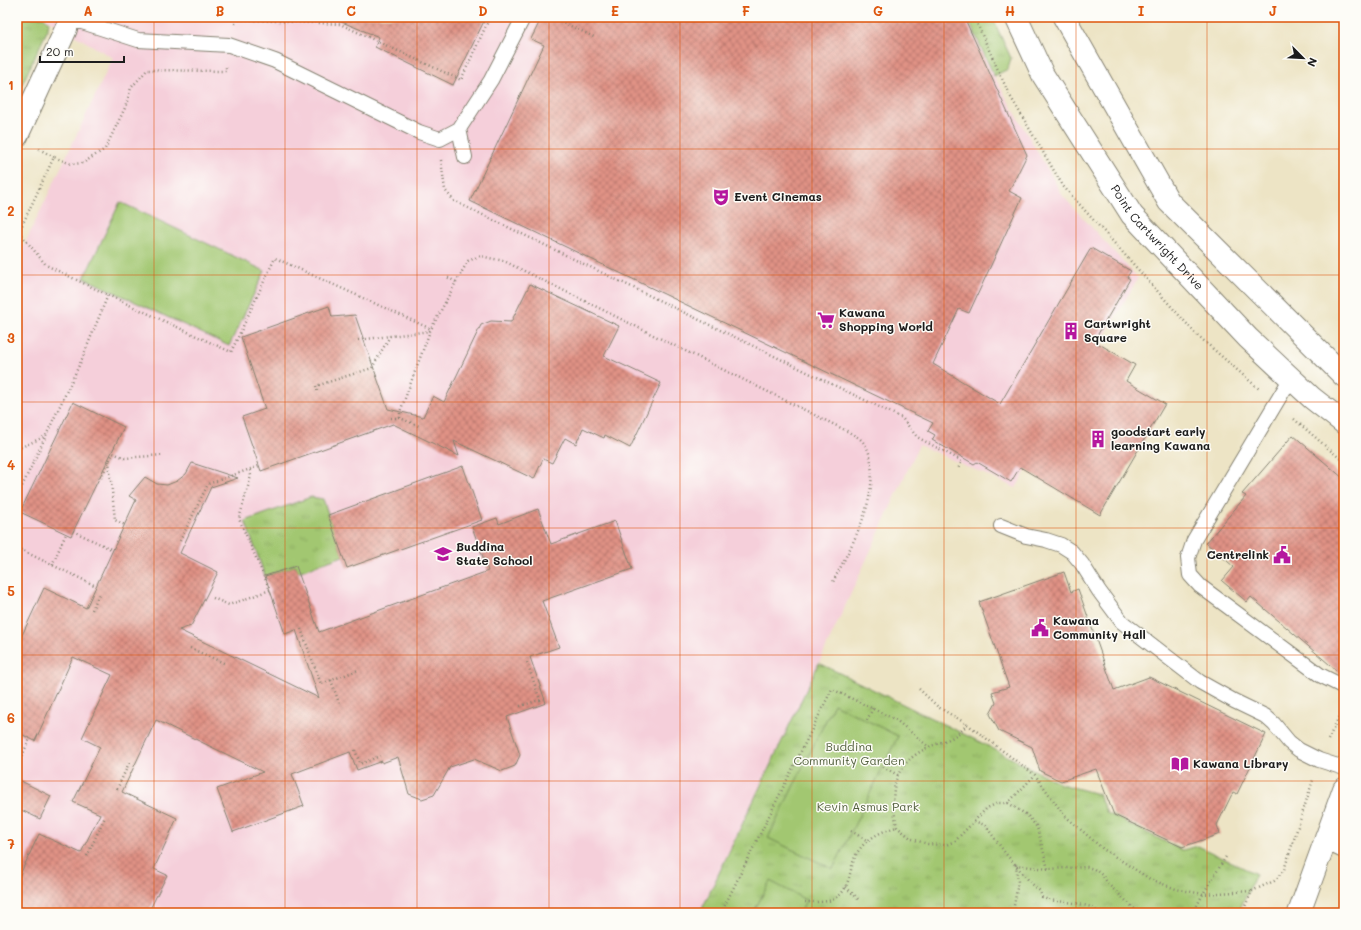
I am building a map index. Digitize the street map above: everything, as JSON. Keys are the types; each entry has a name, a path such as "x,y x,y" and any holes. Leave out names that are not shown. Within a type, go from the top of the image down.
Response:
{"main road":[{"name":"Point Cartwright Drive","path":"1016,17 1043,75 1132,215 1248,338 1312,398 1344,423"},
{"path":"1064,17 1169,202 1344,376"},
{"path":"17,136 66,29"},
{"path":"1299,913 1335,843 1344,789"}],"lane":[{"path":"66,29 73,22 82,22 138,40 229,45 274,61 419,132 440,139 459,129 491,80 522,20"},
{"path":"459,129 465,157"},
{"path":"1291,378 1194,540 1188,558 1190,575 1200,586 1320,675 1344,687"},
{"path":"1001,526 1026,536 1061,545 1072,552 1122,622 1200,682 1265,716 1289,742 1299,750 1319,760 1344,768"}],"path":[{"path":"17,236 54,157 71,164 83,163 105,149 125,108 132,88 147,70 226,71 229,45 236,19 340,24 461,80 490,17"},
{"path":"560,21 594,37"},
{"path":"440,139 445,190 454,202 902,418 917,437 962,461 958,468"},
{"path":"19,232 46,265 231,352 275,258 430,330"},
{"path":"400,418 400,412 430,330 468,262 480,256 504,261 849,432 862,441 870,453 872,472 870,494 864,516 833,582"},
{"path":"447,278 456,282"},
{"path":"17,497 82,359 108,295"},
{"path":"358,340 430,330"},
{"path":"317,391 316,386 372,368 390,336"},
{"path":"391,418 400,418 418,426"},
{"path":"17,449 46,436"},
{"path":"101,478 113,453 125,458 163,455"},
{"path":"109,461 116,520 125,525"},
{"path":"180,541 208,484 259,466"},
{"path":"213,598 229,605 270,590 240,519 251,476 250,469"},
{"path":"73,531 113,550"},
{"path":"52,565 66,534"},
{"path":"17,548 96,586"},
{"path":"92,610 100,594"},
{"path":"301,629 321,684 358,670"},
{"path":"190,648 226,664"},
{"path":"520,706 540,700 526,659"},
{"path":"331,680 339,704"},
{"path":"721,913 832,689 896,720 929,747"},
{"path":"919,689 938,707 967,724 1035,775 1064,815 1103,849 1150,879 1176,889 1203,894 1252,891 1274,881 1284,870 1319,760 1344,707"},
{"path":"867,720 873,708"},
{"path":"967,724 957,735 929,747 905,763 893,786 893,808 897,827 912,839 928,844 946,845 955,841 987,808 998,803 1008,803 1027,814 1037,827 1048,869"},
{"path":"17,767 30,738"},
{"path":"355,750 360,764 380,756"},
{"path":"117,789 130,761"},
{"path":"883,766 898,775"},
{"path":"1008,803 1035,775"},
{"path":"87,856 105,817"},
{"path":"974,821 985,826 1006,854 1040,891 1042,897 1048,900 1075,903 1092,907 1100,913"},
{"path":"805,902 825,901 835,898 846,887 855,856 862,846 873,837 889,829 897,827"},
{"path":"851,831 868,841"},
{"path":"1194,913 1203,894 1227,855"},
{"path":"1016,865 1048,869 1087,867 1094,869 1102,875 1108,885 1139,913"},
{"path":"1016,865 1018,882 1014,906 1016,913"},
{"path":"846,887 859,900"},
{"path":"1242,913 1252,891"}],"shaded area":[{"name":"Buddina State School","path":"44,17 967,17 994,76 1063,196 1138,278 1016,488 919,445 819,663 700,913 17,913 17,260 113,58"}],"green space":[{"path":"21,17 44,17 49,22 47,31 17,95 17,26"},
{"path":"967,17 992,17 1011,58 1008,69 994,76"},
{"path":"120,202 265,271 229,346 84,278"},
{"path":"311,497 323,499 343,556 298,572 296,566 265,576 245,521"},
{"name":"Kevin Asmus Park","path":"819,663 984,744 1061,784 1098,794 1107,813 1182,850 1198,846 1256,874 1238,913 700,913"},
{"name":"Buddina Community Garden","path":"834,704 898,736 833,869 768,838"},
{"path":"770,881 806,900 800,913 753,913"}],"building":[{"path":"486,17 453,85 375,47 379,37 332,18"},
{"name":"Kawana Shopping World","path":"542,17 964,17 1027,155 1009,191 1022,198 969,313 959,309 933,364 1000,404 1091,248 1131,271 1127,277 1130,279 1094,341 1135,365 1126,381 1165,404 1100,515 1020,467 1011,482 977,462 974,464 932,440 935,435 928,431 933,423 470,201 544,45 531,39"},
{"path":"530,284 619,326 604,356 661,383 630,448 605,435 604,438 583,428 576,444 565,438 552,463 543,459 534,479 454,441 459,456 393,424 261,471 242,417 265,409 241,337 329,306 332,317 355,315 388,409 423,417 433,396 444,402 481,325 491,321 511,322"},
{"path":"73,402 124,427 71,536 20,512"},
{"name":"Centrelink","path":"1293,435 1344,479 1344,677 1251,597 1247,602 1222,581 1234,567 1206,543 1246,496 1242,494"},
{"path":"192,463 238,478 211,487 180,553 218,572 191,626 179,630 319,698 296,630 285,634 265,576 296,566 319,632 488,571 472,527 497,518 499,524 538,509 551,544 615,521 632,569 542,601 559,647 530,657 546,703 507,717 520,755 515,766 502,771 474,759 450,767 434,795 422,799 409,794 398,757 357,770 350,752 292,774 304,806 233,832 217,789 263,772 156,720 122,792 177,818 154,869 167,875 148,913 17,913 17,881 39,834 81,853 100,814 73,802 100,747 82,738 112,675 73,657 35,741 17,732 17,646 44,588 86,608 136,500 129,496 145,477 157,484 167,485 177,481 186,474"},
{"path":"463,466 482,520 347,568 328,515"},
{"path":"1064,572 1071,592 1078,589 1114,690 1149,677 1266,734 1237,794 1233,792 1217,825 1220,834 1182,847 1114,815 1096,769 1061,781 1040,771 1032,747 999,731 990,714 996,703 992,692 1009,687 979,602"},
{"path":"17,779 51,796 40,819 17,808"}],"place":[{"name":"Event Cinemas","path":"721,197"},
{"name":"Kawana Shopping World","path":"826,320"},
{"name":"Cartwright Square","path":"1071,331"},
{"name":"goodstart early learning Kawana","path":"1098,439"},
{"name":"Buddina State School","path":"443,554"},
{"name":"Centrelink","path":"1282,555"},
{"name":"Kawana Community Hall","path":"1040,628"},
{"name":"Kawana Library","path":"1180,764"}]}
